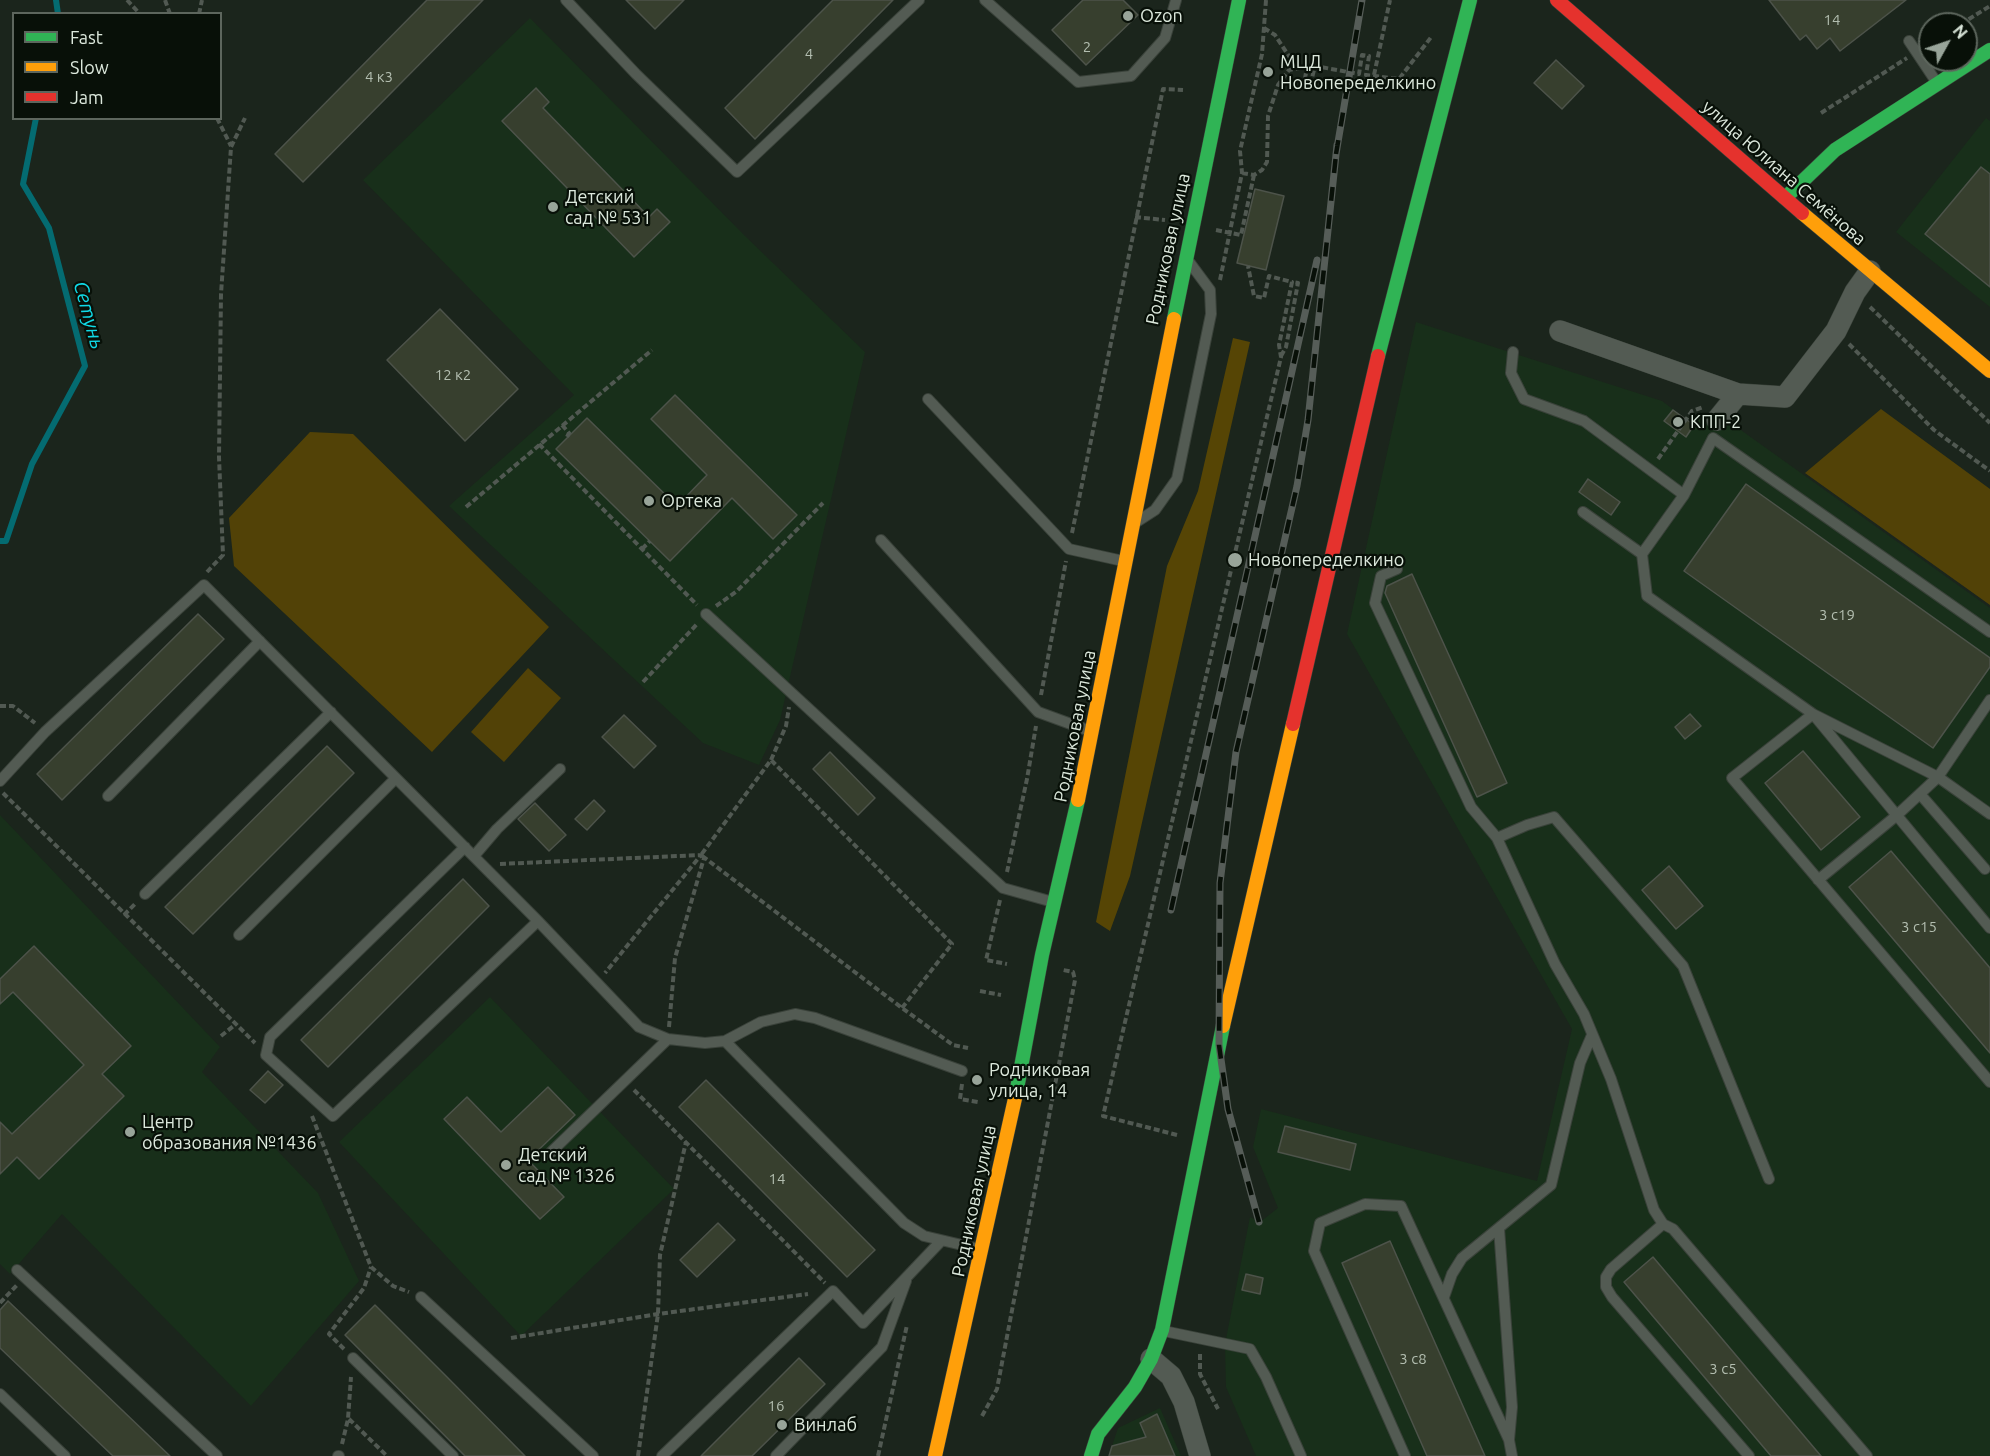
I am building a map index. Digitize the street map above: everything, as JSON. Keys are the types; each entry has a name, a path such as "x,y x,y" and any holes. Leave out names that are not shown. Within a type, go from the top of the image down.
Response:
{"main road":[{"name":"Родниковая улица","path":"935,1456 983,1250 1032,1016 1041,961 1093,732 1124,561 1239,0"},
{"path":"1091,1456 1098,1434 1135,1387 1151,1359 1162,1330 1219,1045 1378,354 1470,0"},
{"name":"улица Юлиана Семёнова","path":"1557,0 1870,271 1990,371"},
{"path":"1785,198 1835,150 1990,50"},
{"path":"919,1456 947,1405"}],"street":[{"path":"1560,331 1738,394 1785,397 1836,331 1855,292 1870,271"},
{"path":"1715,429 1738,394"},
{"path":"1151,1359 1171,1376 1184,1402 1200,1456"}],"lane":[{"path":"566,0 636,74 737,171 919,0"},
{"path":"985,0 1078,82 1131,76 1165,38 1176,0"},
{"path":"1909,41 1937,84"},
{"path":"1131,526 1155,510 1177,479 1211,314 1210,290 1185,256"},
{"path":"1513,352 1511,373 1524,399 1584,421 1684,495"},
{"path":"928,399 1069,549 1124,561"},
{"path":"1990,632 1715,429 1684,495 1642,554 1647,596 1813,714 1938,777 1990,814"},
{"path":"1583,512 1642,554"},
{"path":"881,540 1038,712 1093,732"},
{"path":"1397,570 1381,576 1375,603 1471,807 1497,838 1555,964 1584,1014 1611,1079 1646,1193 1663,1224 1673,1229 1867,1456"},
{"path":"0,781 45,732 204,585 538,921 639,1027 668,1039 705,1043 725,1041 761,1022 795,1014 815,1018 962,1071"},
{"path":"706,614 1003,888 1056,903"},
{"path":"108,796 260,641"},
{"path":"1818,880 1896,816 1938,777 1990,700"},
{"path":"145,894 331,712"},
{"path":"1813,714 1990,928"},
{"path":"1813,714 1732,778 1990,1082"},
{"path":"474,856 497,829 560,769"},
{"path":"239,935 396,778"},
{"path":"1920,794 1985,869"},
{"path":"1497,838 1527,825 1554,817 1683,966 1769,1179"},
{"path":"465,847 270,1037 266,1055 333,1116 538,921"},
{"path":"1444,1297 1452,1274 1462,1258 1551,1185 1580,1063 1592,1035"},
{"path":"549,1154 668,1039"},
{"path":"725,1041 904,1223 924,1236 983,1250"},
{"path":"1405,1456 1314,1251 1320,1223 1365,1204 1401,1206 1509,1440 1512,1456"},
{"path":"1663,1224 1611,1269 1606,1277 1606,1287 1612,1297 1749,1456"},
{"path":"1499,1228 1512,1407 1509,1440"},
{"path":"662,1456 833,1291 863,1323 941,1241"},
{"path":"17,1270 217,1456"},
{"path":"776,1456 882,1347 909,1275"},
{"path":"421,1297 593,1456"},
{"path":"1162,1330 1250,1349 1266,1377 1301,1456"},
{"path":"353,1358 453,1456"},
{"path":"0,1394 65,1456"}],"path":[{"path":"127,0 138,12"},
{"path":"1219,287 1228,232 1242,173 1240,151 1262,54 1266,0"},
{"path":"1374,75 1390,0"},
{"path":"1264,28 1275,35 1296,67"},
{"path":"1216,230 1241,235 1254,175 1267,162 1268,116 1278,85 1289,70 1296,67 1307,67 1304,84 1310,86 1314,66 1359,74 1362,55 1369,56 1366,75 1399,79 1432,36"},
{"path":"1821,113 1917,52"},
{"path":"1007,964 986,960 1027,779 1069,549 1103,388 1135,217 1163,89 1183,90"},
{"path":"204,585 201,580 223,555 219,458 221,294 231,147 245,118"},
{"path":"218,120 231,147"},
{"path":"1242,173 1254,175"},
{"path":"1135,217 1165,220"},
{"path":"1178,1135 1103,1116 1281,357 1279,345 1292,282 1269,276 1264,298 1254,296 1248,266"},
{"path":"1855,292 1990,423"},
{"path":"1836,331 1934,430 1990,471"},
{"path":"466,507 652,350"},
{"path":"1651,470 1692,411 1738,394"},
{"path":"562,425 569,433 566,439"},
{"path":"538,444 706,614"},
{"path":"643,682 706,614 737,591 823,503"},
{"path":"642,549 650,541"},
{"path":"597,983 703,856 771,760 786,726 792,692"},
{"path":"0,706 13,706 35,723"},
{"path":"771,760 952,944 902,1008"},
{"path":"0,790 266,1055"},
{"path":"474,856 503,865 703,856 953,1045 968,1048"},
{"path":"668,1039 675,958 703,856"},
{"path":"982,1416 997,1389 1076,980 1073,972 1060,969"},
{"path":"980,992 1000,995"},
{"path":"221,1036 236,1024"},
{"path":"962,1071 960,1099 978,1102"},
{"path":"625,1081 833,1291"},
{"path":"299,1085 371,1268 393,1286 421,1297"},
{"path":"638,1456 658,1314 660,1255 686,1142"},
{"path":"338,1456 348,1419 353,1358 329,1334 364,1288 371,1268"},
{"path":"0,1303 17,1285"},
{"path":"511,1338 658,1314 833,1291"},
{"path":"879,1456 901,1353"},
{"path":"1200,1354 1200,1374 1218,1409"},
{"path":"348,1419 387,1456"}],"shaded area":[{"path":"530,18 744,235 865,352 780,720 759,765 703,743 449,506 574,395 363,180"},
{"path":"1986,118 1990,121 1990,307 1896,232"},
{"path":"1416,322 1662,401 1691,423 1699,413 1738,428 1990,608 1990,1456 1256,1456 1226,1387 1225,1344 1250,1217 1260,1222 1278,1208 1253,1147 1261,1109 1537,1181 1572,1029 1347,634"},
{"path":"1233,338 1250,342 1130,876 1110,931 1096,922 1167,566 1198,491"},
{"path":"1881,409 1990,489 1990,605 1805,473"},
{"path":"310,432 353,434 549,627 432,752 234,566 229,518"},
{"path":"528,668 561,698 504,762 471,732"},
{"name":"Центр образования №1436","path":"0,815 220,1047 202,1072 318,1193 359,1281 251,1406 62,1214 10,1274 0,1264"},
{"name":"Детский сад № 1326","path":"490,997 674,1189 521,1336 339,1142"},
{"path":"1160,1408 1181,1456 1114,1456 1112,1446 1118,1428"}],"building":[{"path":"427,0 483,0 303,182 275,154"},
{"path":"626,0 684,0 655,29"},
{"path":"833,0 893,0 755,139 725,108"},
{"path":"1083,0 1123,0 1138,15 1086,65 1052,30"},
{"path":"1769,0 1906,0 1840,51 1830,38 1817,49 1806,35 1800,40"},
{"path":"1556,60 1584,86 1562,109 1534,83"},
{"path":"536,88 549,102 543,108 649,217 657,209 670,222 634,257 502,121"},
{"path":"1981,167 1990,174 1990,287 1925,234"},
{"path":"1255,189 1284,196 1266,270 1237,263"},
{"path":"440,309 518,389 465,441 387,360"},
{"path":"675,395 797,515 773,539 732,498 670,561 556,449 587,418 677,506 707,475 651,419"},
{"name":"КПП-2","path":"1673,410 1694,425 1686,437 1664,421"},
{"path":"1588,479 1620,502 1611,515 1579,492"},
{"path":"1746,484 1990,658 1990,667 1933,748 1684,571"},
{"path":"1412,574 1507,783 1477,797 1385,593 1387,586"},
{"path":"198,614 224,639 62,800 37,774"},
{"path":"1690,714 1701,726 1685,739 1675,727"},
{"path":"624,715 656,746 634,768 602,737"},
{"path":"327,746 354,773 193,934 165,907"},
{"path":"1803,751 1860,817 1821,850 1765,783"},
{"path":"830,752 875,798 858,815 813,769"},
{"path":"594,800 605,811 587,830 575,819"},
{"path":"535,803 566,835 549,851 518,819"},
{"path":"1891,851 1990,968 1990,1053 1849,887"},
{"path":"1669,866 1703,906 1676,929 1642,890"},
{"path":"463,879 489,906 328,1067 301,1040"},
{"path":"34,946 131,1046 102,1074 124,1096 39,1179 17,1157 0,1174 0,1122 12,1134 84,1065 13,992 0,1004 0,979"},
{"path":"268,1071 283,1085 265,1103 250,1090"},
{"path":"706,1080 875,1250 847,1277 679,1107"},
{"path":"548,1087 575,1115 528,1160 564,1197 540,1219 444,1119 467,1097 501,1132"},
{"path":"1285,1126 1356,1144 1350,1170 1278,1152"},
{"path":"718,1223 735,1240 697,1277 680,1260"},
{"path":"1390,1241 1485,1456 1427,1456 1342,1263"},
{"path":"1653,1257 1821,1456 1771,1456 1624,1282"},
{"path":"1246,1274 1263,1278 1260,1294 1242,1290"},
{"path":"8,1301 170,1456 113,1456 0,1348 0,1310"},
{"path":"375,1305 525,1456 465,1456 345,1335"},
{"path":"799,1358 825,1384 752,1456 701,1456"},
{"path":"1157,1414 1175,1456 1109,1456 1112,1446 1146,1437 1140,1423"}],"waterway":[{"name":"Сетунь","path":"56,0 58,12"},
{"name":"Сетунь","path":"0,541 6,541 32,464 85,366 49,228 23,184 36,120"}],"railway":[{"path":"1336,154 1362,0"},
{"path":"1259,1222 1228,1109 1219,1045 1220,883 1236,752 1297,486 1308,420 1337,145"},
{"path":"1171,910 1317,260"}],"traffic: fast":[{"path":"1174,319 1239,0"},
{"path":"1378,356 1470,0"},
{"path":"1785,198 1835,150 1990,50"},
{"path":"1016,1094 1042,955 1078,800"},
{"path":"1091,1456 1098,1434 1135,1387 1151,1359 1162,1330 1223,1026"}],"traffic: slow":[{"path":"1802,213 1990,371"},
{"path":"1078,800 1174,319"},
{"path":"1223,1026 1293,724"},
{"path":"935,1456 1016,1094"}],"traffic: jam":[{"path":"1557,0 1802,213"},
{"path":"1293,724 1378,356"}],"place":[{"name":"Ozon","path":"1128,16"},
{"name":"МЦД Новопеределкино","path":"1268,72"},
{"name":"Детский сад № 531","path":"553,207"},
{"name":"КПП-2","path":"1678,422"},
{"name":"Ортека","path":"649,501"},
{"name":"Новопеределкино","path":"1235,560"},
{"name":"Родниковая улица, 14","path":"977,1080"},
{"name":"Центр образования №1436","path":"130,1132"},
{"name":"Детский сад № 1326","path":"506,1165"},
{"name":"Винлаб","path":"782,1425"}]}
